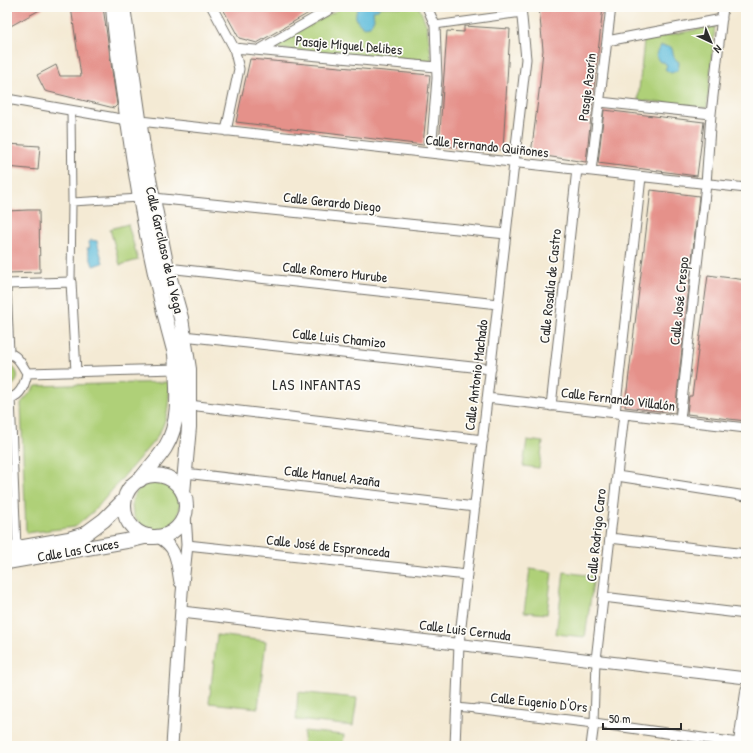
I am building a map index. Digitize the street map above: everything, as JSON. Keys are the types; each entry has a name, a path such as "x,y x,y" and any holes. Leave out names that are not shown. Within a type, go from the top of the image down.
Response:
{"main road":[{"name":"Calle Garcilaso de la Vega","path":"113,7 116,38 134,121 144,154 148,246 174,354 176,369 177,407 175,427 165,449 140,480"},
{"name":"Calle Garcilaso de la Vega","path":"123,7 134,121"},
{"name":"Calle Garcilaso de la Vega","path":"147,198 181,318 189,369 190,427 183,494"},
{"path":"149,476 160,476 169,479 178,485 183,494 186,500 185,515 175,530 167,534 153,536 140,533 132,526 127,518 125,499 131,488 140,480 149,476"},
{"name":"Calle Las Cruces","path":"12,549 68,539 85,534 104,520 125,499"},
{"name":"Calle Las Cruces","path":"7,562 153,536"}],"street":[{"path":"212,7 234,48 239,69 226,131"},
{"name":"Pasaje Miguel Delibes","path":"259,50 334,7"},
{"path":"427,7 435,25 436,67 431,153"},
{"name":"Pasaje Azorín","path":"591,171 611,7"},
{"name":"Calle José Crespo","path":"680,420 706,184 711,114 723,7"},
{"path":"435,25 521,10"},
{"name":"Calle Antonio Machado","path":"455,746 459,644 526,59 521,10"},
{"path":"607,41 722,20"},
{"name":"Pasaje Miguel Delibes","path":"234,48 436,67"},
{"name":"Calle Fernando Quiñones","path":"7,99 134,121 746,188"},
{"path":"600,102 711,114"},
{"path":"71,110 71,282 76,372"},
{"name":"Calle Rosalía de Castro","path":"551,406 577,170"},
{"name":"Calle Rodrigo Caro","path":"596,660 617,476 620,413 641,177"},
{"path":"72,202 147,198"},
{"name":"Calle Gerardo Diego","path":"147,198 506,234"},
{"name":"Calle Romero Murube","path":"168,268 498,304"},
{"path":"27,373 19,361 9,353 7,284 71,282"},
{"name":"Calle Luis Chamizo","path":"183,336 491,369"},
{"path":"27,373 176,369"},
{"path":"12,549 15,493 10,460 9,398 22,389 27,373"},
{"name":"Calle Fernando Villalón","path":"487,398 746,428"},
{"path":"189,405 482,440"},
{"name":"Calle Manuel Azaña","path":"185,473 475,507"},
{"path":"617,476 746,496"},
{"path":"7,493 15,493"},
{"path":"172,746 182,612 182,593 187,545 185,515"},
{"path":"153,536 167,542 173,550 182,593"},
{"path":"610,538 746,554"},
{"name":"Calle José de Espronceda","path":"187,545 467,575"},
{"path":"603,597 746,614"},
{"name":"Calle Luis Cernuda","path":"182,612 746,678"},
{"path":"591,746 594,723 596,660"},
{"path":"741,744 746,689"},
{"name":"Calle Eugenio D'Ors","path":"456,707 594,723 741,744"}],"green space":[{"path":"343,7 419,7 427,26 432,62 268,48"},
{"path":"715,26 707,108 638,100 644,40"},
{"path":"128,224 138,260 120,265 110,229"},
{"path":"7,362 15,369 18,376 15,383 7,389"},
{"path":"170,382 167,413 159,433 154,441 95,510 75,527 26,533 21,403 36,386"},
{"path":"527,440 543,442 539,468 523,466"},
{"path":"151,482 161,482 173,489 180,501 180,511 173,523 161,530 151,530 143,526 136,519 132,511 132,501 136,493 143,486"},
{"path":"530,569 552,572 547,614 524,612"},
{"path":"564,572 594,576 585,637 556,634"},
{"path":"217,635 266,641 258,708 209,703"},
{"path":"298,692 357,698 353,726 296,720"},
{"path":"304,731 344,735 343,746 303,746"}],"water":[{"path":"358,7 380,7 378,10 373,11 374,19 370,26 364,27 357,21 356,13"},
{"path":"661,46 671,47 674,57 679,62 677,70 671,73 665,69 667,66 664,62 660,62 657,58 657,52"},
{"path":"91,240 97,241 103,263 93,266 87,248 90,248 89,242"}],"building":[{"path":"7,7 45,7 7,28"},
{"path":"71,7 103,7 117,105 114,108 45,91 37,75 56,65 60,76 81,76"},
{"path":"222,7 319,7 257,43 239,38"},
{"path":"539,7 603,7 586,162 531,154 543,50"},
{"path":"464,26 510,29 503,150 439,146 447,31 464,32"},
{"path":"250,59 430,75 423,145 236,122"},
{"path":"604,110 704,122 697,176 598,163"},
{"path":"7,144 40,146 38,170 7,167"},
{"path":"651,190 699,196 675,413 625,407"},
{"path":"39,210 40,272 7,273 7,211"},
{"path":"708,275 746,280 746,421 687,414 689,396 692,396"}],"district":[{"name":"LAS INFANTAS","path":"317,385"}]}
